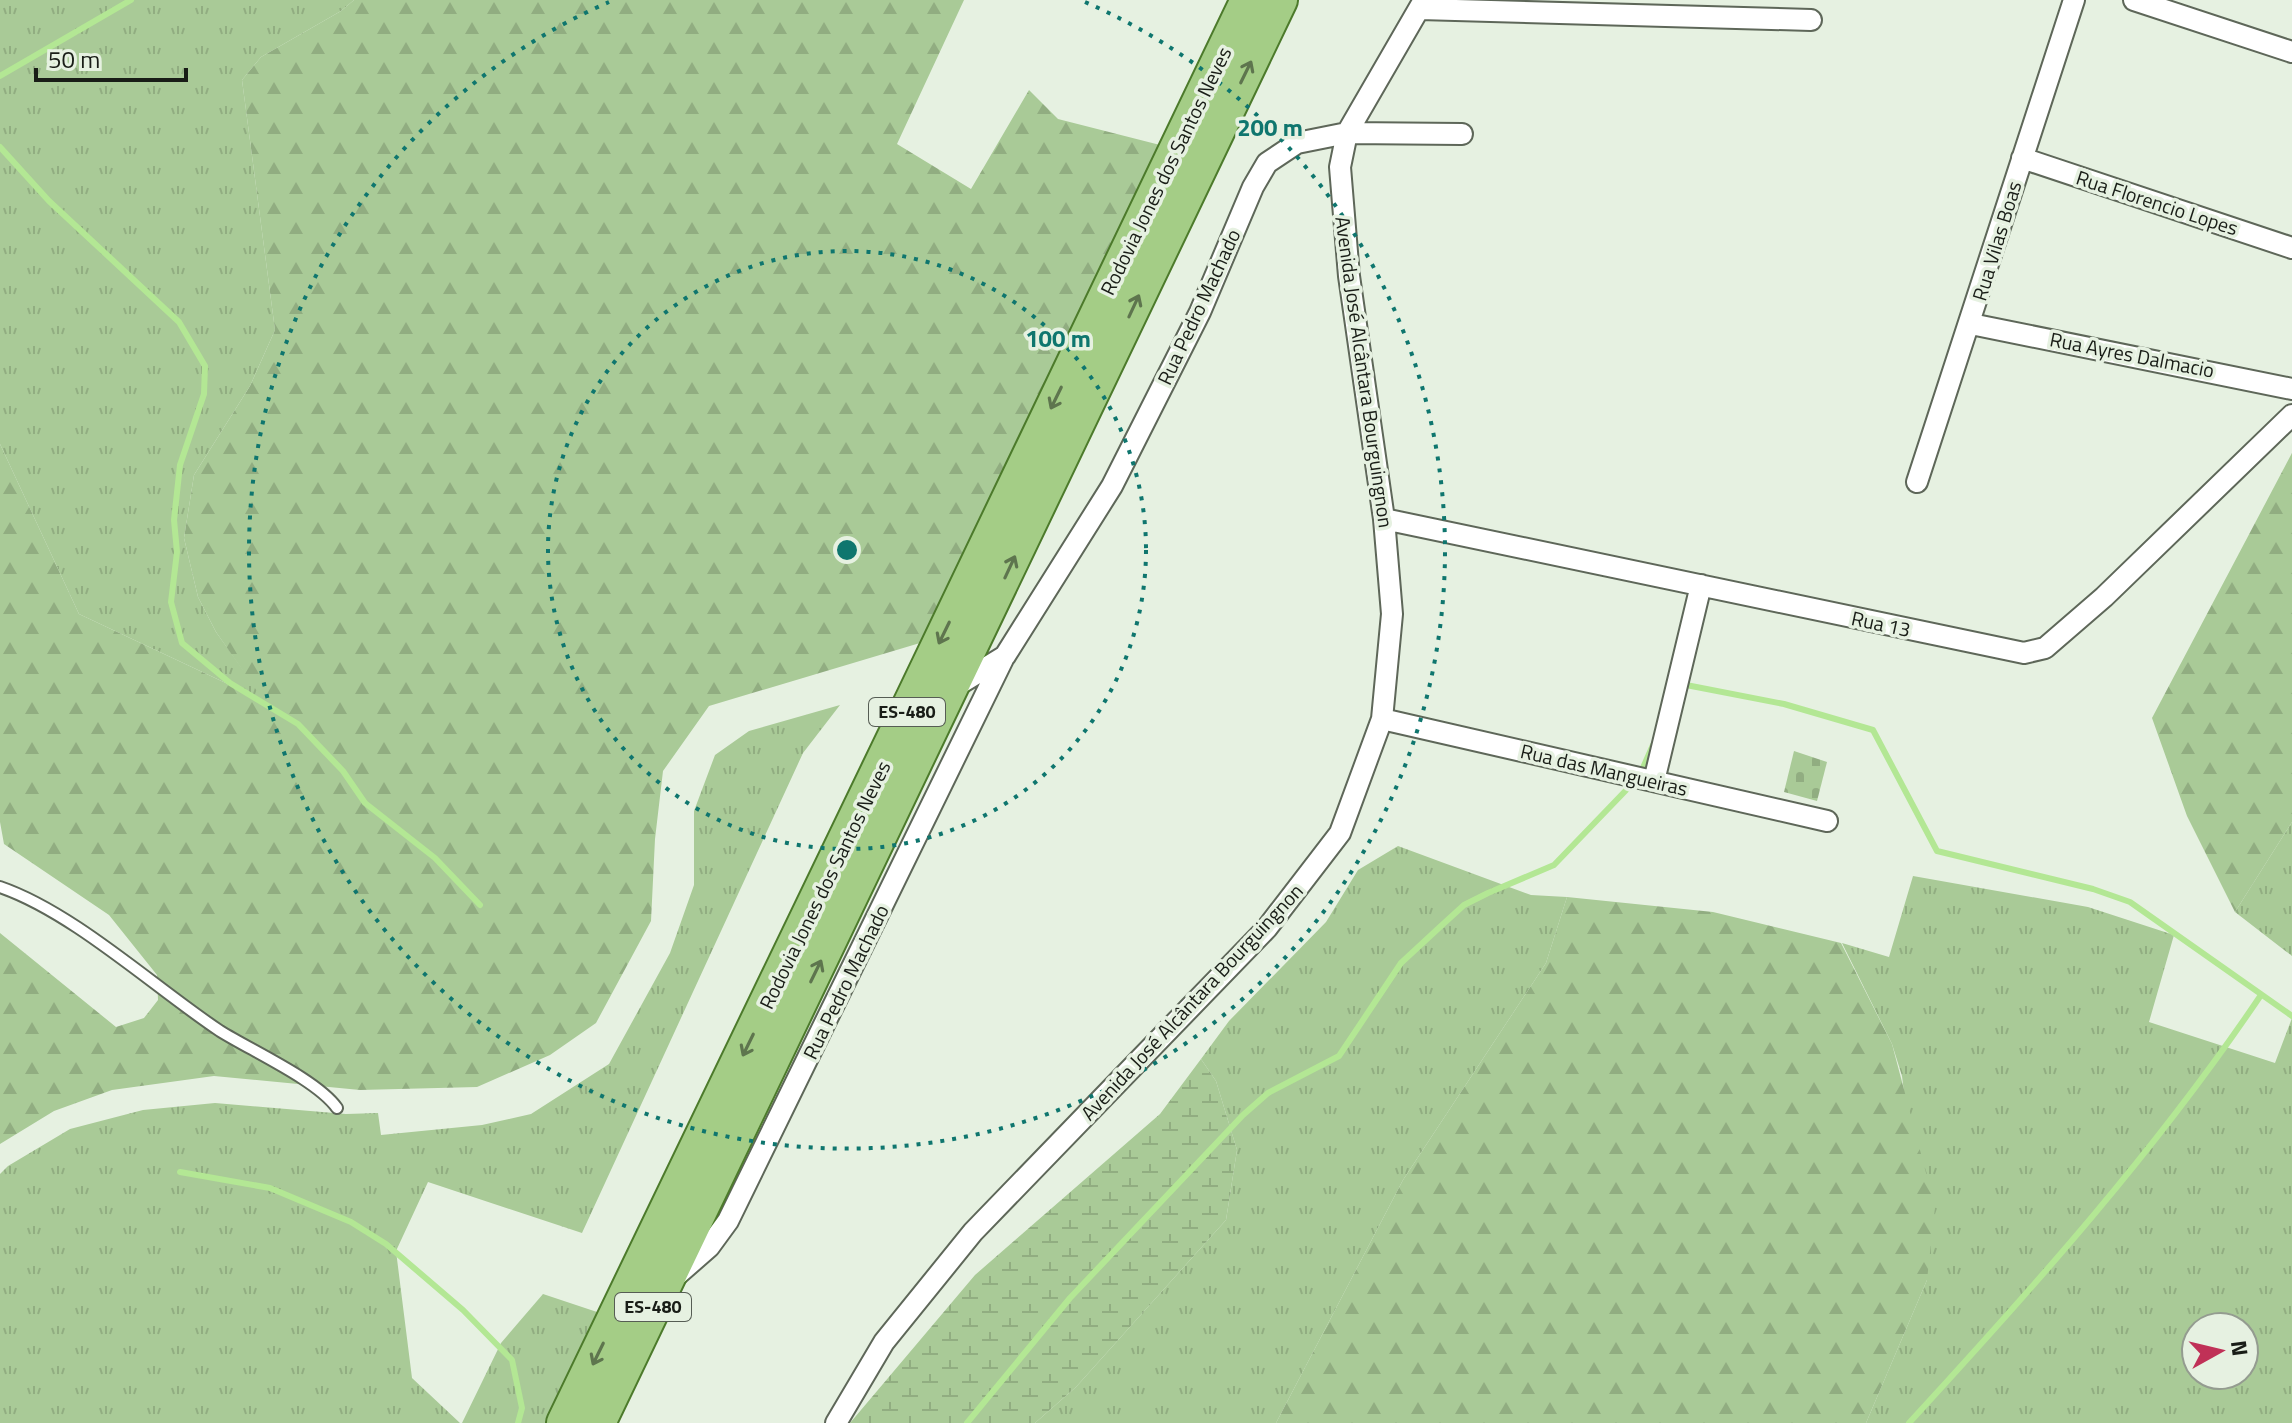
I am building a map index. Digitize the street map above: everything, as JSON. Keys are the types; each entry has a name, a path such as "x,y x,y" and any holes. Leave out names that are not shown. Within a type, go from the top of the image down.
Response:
{"main road":[{"name":"Rodovia Jones dos Santos Neves","path":"564,1423 859,817 922,677 1248,0"},
{"name":"Rodovia Jones dos Santos Neves","path":"598,1423 953,688 1280,0"}],"street":[{"name":"Rua Vilas Boas","path":"1917,482 1971,324 2074,0"},
{"path":"2134,0 2292,52"},
{"path":"1347,133 1422,4 1811,20"},
{"name":"Rua Pedro Machado","path":"661,1290 709,1247 728,1221 1005,656 1112,486 1200,312 1249,194 1267,163 1297,143 1347,133 1462,134"},
{"name":"Avenida José Alcântara Bourguingnon","path":"836,1423 884,1342 973,1232 1224,975 1307,881 1340,833 1382,719 1392,614 1384,519 1349,276 1339,180 1347,133"},
{"name":"Rua Florencio Lopes","path":"2022,158 2292,248"},
{"name":"Rua Ayres Dalmacio","path":"1971,324 2292,389"},
{"name":"Rua 13","path":"1384,519 2024,653 2045,648 2104,597 2292,415"},
{"path":"1654,781 1701,585"},
{"name":"Rua Pedro Machado","path":"953,688 1005,656"},
{"name":"Rua das Mangueiras","path":"1382,719 1827,821"}],"lane":[{"path":"0,887 37,901 207,1022 323,1092 337,1108"}],"green space":[{"path":"0,0 354,0 341,11 261,57 242,80 275,330 250,386 194,475 184,538 198,597 216,632 266,702 79,614 0,444"},
{"path":"354,0 964,0 897,144 971,189 1029,90 1058,119 1164,146 930,640 709,706 663,771 655,839 651,921 596,1023 550,1055 477,1087 360,1090 214,1076 112,1090 54,1111 0,1144 0,933 116,1027 144,1018 158,1000 157,975 109,915 4,844 0,822 0,444 79,614 264,701 216,632 198,597 184,538 194,475 250,386 275,330 242,80 261,57 341,11"},
{"path":"2292,453 2292,822 2235,912 2187,816 2152,718"},
{"path":"840,705 803,753 582,1233 428,1182 396,1251 412,1378 460,1423 0,1423 0,1174 8,1166 70,1129 143,1110 215,1103 346,1114 378,1113 381,1135 482,1125 531,1114 609,1064 670,953 694,885 694,811 715,755 749,731"},
{"path":"1794,751 1827,762 1817,801 1784,792"},
{"path":"2292,822 2292,956 2235,912"},
{"path":"1398,846 1531,895 1567,897 1546,963 1403,1180 1276,1423 1035,1423 1076,1387 1226,1220 1237,1150 1216,1081 1201,1059 1229,1021 1326,922 1358,870"},
{"path":"1913,876 2088,907 2174,935 2149,1022 2275,1063 2292,1018 2292,1423 1866,1423 1927,1280 1902,1076 1892,1044 1842,943 1889,957"},
{"path":"1567,897 1713,912 1841,943 1892,1044 1935,1207 1927,1280 1866,1423 1276,1423 1403,1180 1546,963"},
{"path":"1201,1059 1216,1081 1237,1150 1226,1220 1076,1387 1035,1423 850,1423 975,1275 1160,1114"},
{"path":"543,1294 603,1314 550,1423 462,1423 501,1343"}],"waterway":[{"path":"0,76 131,0"},
{"path":"0,147 49,201 179,322 205,366 204,394 180,465 174,520 177,552 171,602 182,643 230,683 298,724 343,771 365,803 435,858 480,905"},
{"path":"1681,684 1784,704 1873,730 1937,851 2093,889 2130,902 2292,1016"},
{"path":"1642,770 1653,745"},
{"path":"967,1423 1070,1298 1243,1115 1268,1093 1339,1056 1401,963 1464,905 1554,865 1632,784"},
{"path":"1909,1423 2048,1268 2137,1162 2261,995"},
{"path":"180,1172 270,1188 351,1222 386,1244 463,1310 512,1360 522,1408 518,1423"}]}
